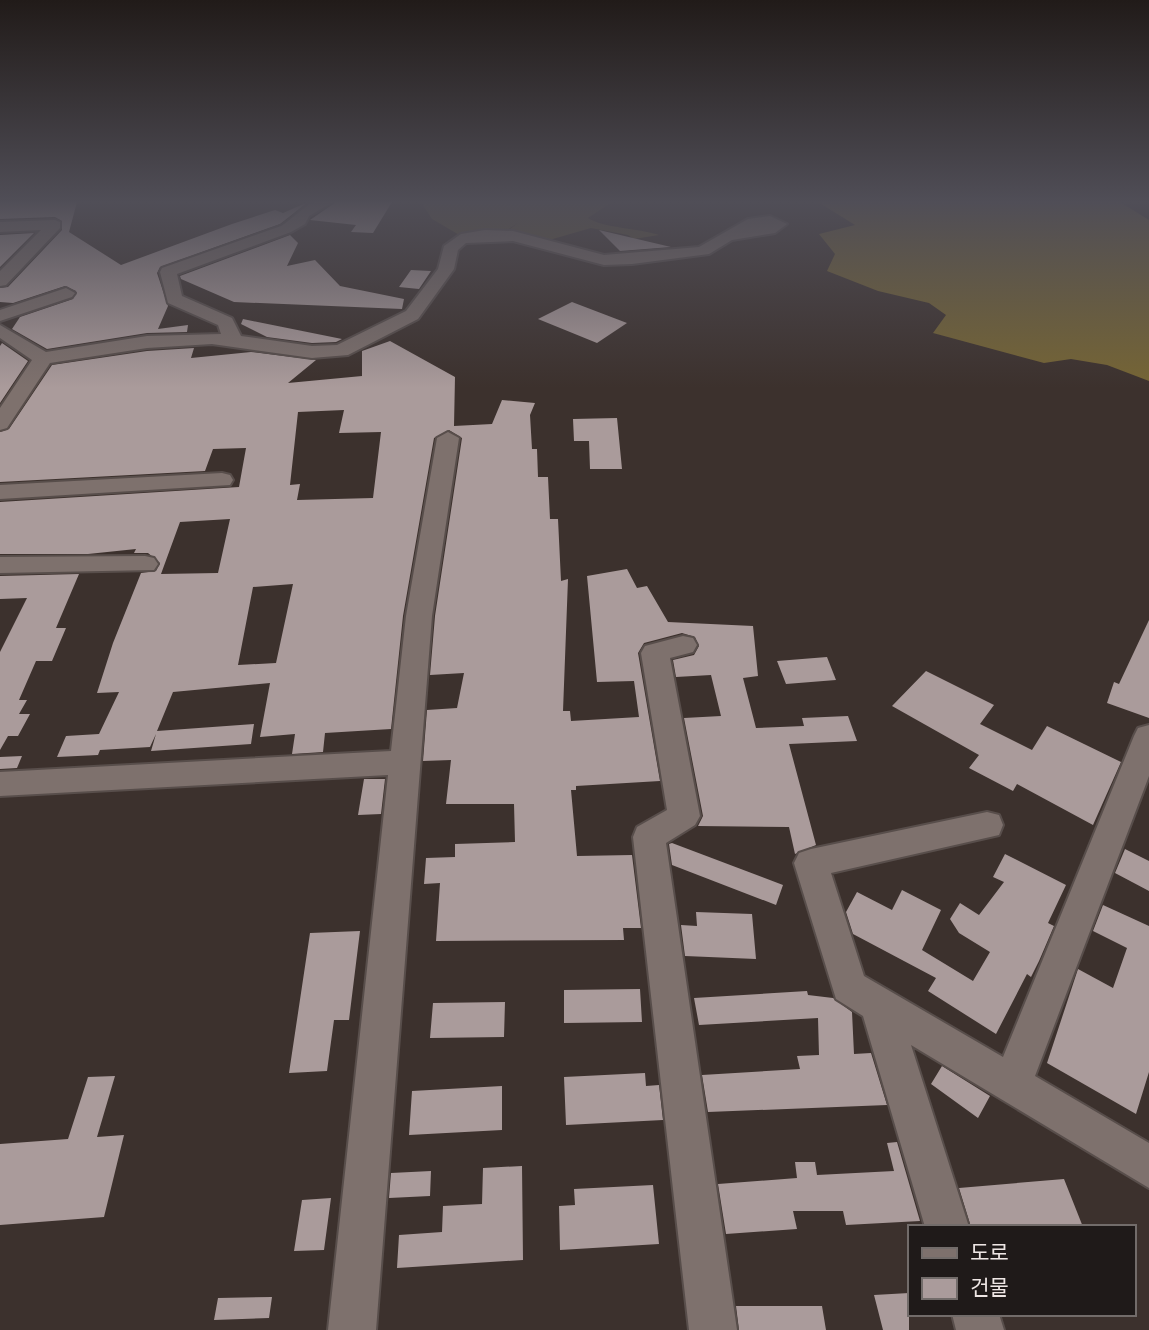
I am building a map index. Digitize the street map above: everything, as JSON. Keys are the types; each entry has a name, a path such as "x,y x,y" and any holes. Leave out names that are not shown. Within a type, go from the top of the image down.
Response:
{"street":[{"path":"0,281 17,264"},
{"path":"190,264 168,272 174,299 226,322 233,340"},
{"path":"0,330 43,358 147,342 233,340 324,353 341,351 412,315 447,264"},
{"path":"0,316 66,293"},
{"path":"0,424 43,358"},
{"path":"352,1330 419,616 444,448 448,439"},
{"path":"0,492 222,480"},
{"path":"0,565 145,564"},
{"path":"683,645 655,653 684,816 649,837 713,1330"},
{"path":"1012,1085 1149,736"},
{"path":"0,784 407,762"},
{"path":"987,825 811,863 849,987 1149,1167"},
{"path":"878,1005 946,1225"}],"shaded area":[{"path":"830,264 1149,264 1149,381 1107,365 1071,359 1044,363 933,333 946,315 929,303 878,291 827,271"}],"building":[{"path":"30,264 168,264 160,267 157,273 168,306 158,329 188,325 187,332 147,333 47,349 12,329 20,317 73,299 76,291 65,286 13,303 0,302 0,288 8,287"},
{"path":"212,264 319,264 340,286 404,299 402,309 234,302 181,279 180,276"},
{"path":"411,270 431,271 419,289 399,287"},
{"path":"572,302 627,323 597,343 538,319"},
{"path":"243,319 342,339 336,342 312,343 267,337 241,324"},
{"path":"390,341 455,377 454,426 492,424 502,400 535,403 530,415 532,449 537,449 538,477 548,477 550,519 558,519 561,581 568,579 563,711 570,711 571,721 639,717 634,681 597,682 587,576 627,569 637,588 647,586 668,622 753,626 758,676 743,678 756,728 804,726 802,718 848,716 857,741 789,744 816,845 795,854 789,827 698,826 703,816 684,718 721,716 711,675 676,677 673,660 694,655 699,646 695,637 682,633 644,643 638,653 660,781 576,786 576,790 571,790 577,856 632,855 641,928 623,928 624,940 436,941 440,883 424,884 426,858 455,857 455,844 515,842 514,804 446,804 451,760 423,761 427,710 457,708 464,673 430,675 435,616 462,438 449,430 434,438 403,616 391,729 325,733 323,752 292,754 295,734 260,737 270,683 173,692 157,731 254,724 251,744 151,751 156,734 150,747 100,750 98,755 57,757 66,736 99,734 119,692 97,693 113,643 141,573 156,571 160,563 148,553 134,553 136,549 88,554 0,554 0,502 239,487 246,448 213,449 205,471 0,482 0,432 9,429 52,365 147,351 194,348 191,358 251,352 316,360 288,383 362,376 362,351","holes":["344,410 339,433 381,432 373,498 297,500 300,484 290,485 298,412","230,519 218,573 161,574 180,522","293,584 276,663 238,665 253,587"]},
{"path":"2,343 28,361 0,403 0,346"},
{"path":"617,418 622,469 590,469 589,441 574,441 573,419"},
{"path":"79,574 56,628 66,628 52,661 36,661 19,700 27,700 19,714 30,714 18,736 8,736 0,750 0,652 27,598 0,599 0,576"},
{"path":"1149,620 1149,718 1107,703 1114,682 1119,684"},
{"path":"827,657 836,680 786,684 777,661"},
{"path":"926,671 994,705 980,724 1032,750 1047,726 1121,762 1093,825 1017,784 1013,791 969,768 979,755 892,706"},
{"path":"22,756 17,768 0,769 0,757"},
{"path":"364,779 385,779 381,814 358,815"},
{"path":"669,844 783,885 776,905 672,865"},
{"path":"1125,849 1149,861 1149,891 1115,873"},
{"path":"1005,854 1066,885 1048,923 1054,926 1039,961 1031,977 1027,974 996,1034 928,991 936,978 853,934 846,912 857,892 892,910 902,890 941,910 922,950 973,981 990,952 959,933 950,919 960,903 979,915 1004,882 993,877"},
{"path":"1103,905 1149,926 1149,1072 1136,1114 1047,1063 1078,969 1113,988 1127,948 1093,931"},
{"path":"696,912 752,914 756,959 685,956 681,925 697,926"},
{"path":"360,931 349,1020 334,1020 327,1071 289,1073 310,933"},
{"path":"640,989 642,1022 564,1023 564,990"},
{"path":"807,991 808,995 833,998 852,1012 854,1054 871,1053 887,1105 708,1112 702,1075 800,1069 797,1056 819,1055 818,1018 699,1025 694,998"},
{"path":"505,1002 504,1037 430,1038 433,1003"},
{"path":"942,1066 990,1096 978,1118 931,1084"},
{"path":"645,1073 646,1086 659,1085 663,1120 566,1125 564,1077"},
{"path":"115,1076 97,1137 124,1135 104,1217 0,1225 0,1144 68,1139 88,1077"},
{"path":"502,1086 502,1130 409,1135 412,1091"},
{"path":"897,1142 920,1221 846,1225 843,1211 793,1211 797,1229 726,1234 718,1184 797,1178 795,1162 815,1162 817,1175 894,1171 887,1143"},
{"path":"522,1166 523,1260 397,1268 399,1235 442,1232 443,1206 482,1204 483,1168"},
{"path":"431,1171 430,1196 389,1198 391,1173"},
{"path":"1064,1179 1082,1225 970,1225 959,1188"},
{"path":"653,1185 659,1244 560,1250 559,1206 575,1205 574,1189"},
{"path":"331,1198 324,1250 294,1251 302,1200"},
{"path":"908,1293 909,1330 883,1330 874,1295"},
{"path":"272,1297 269,1318 214,1320 218,1298"},
{"path":"736,1306 822,1306 826,1330 739,1330"}]}
